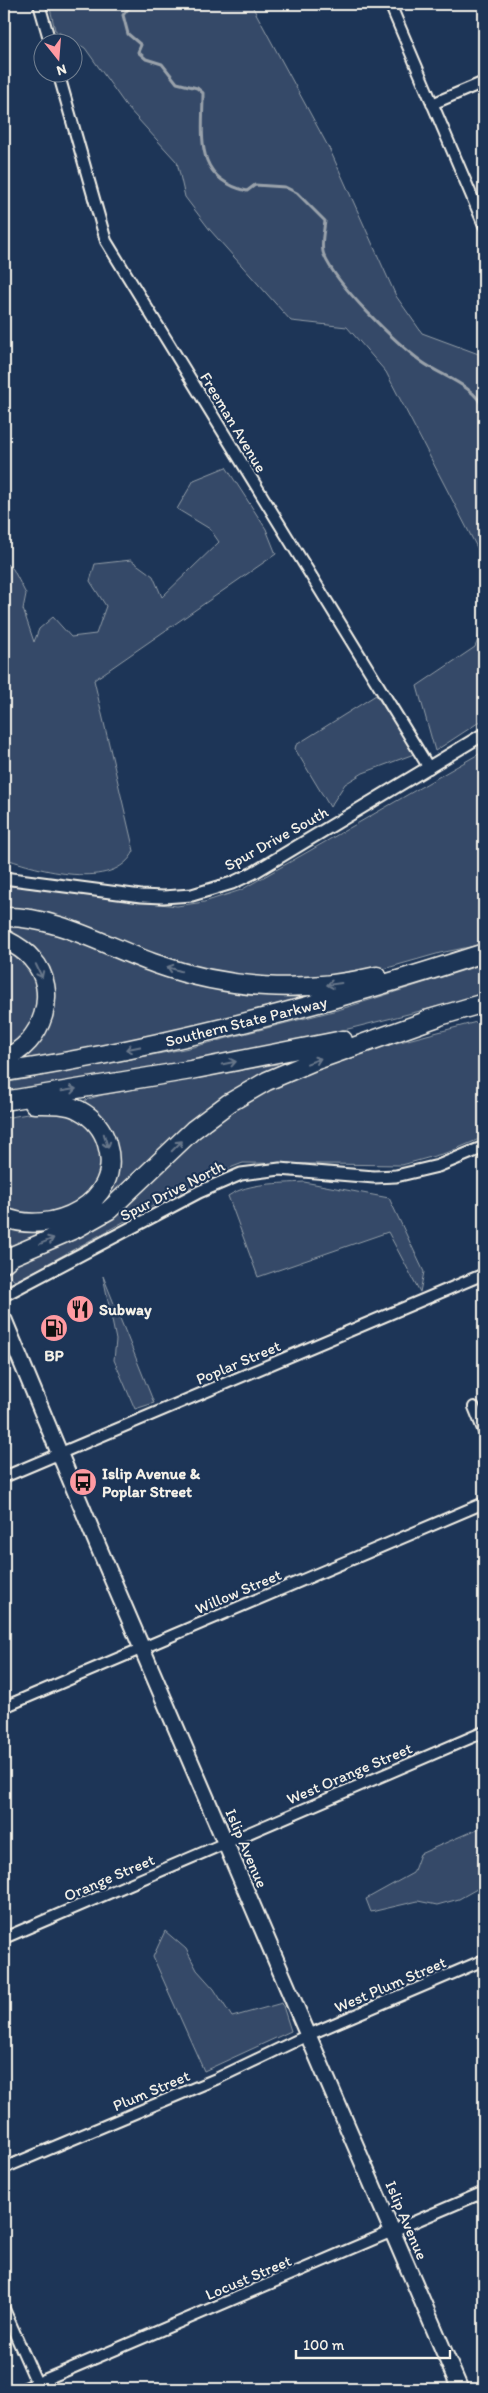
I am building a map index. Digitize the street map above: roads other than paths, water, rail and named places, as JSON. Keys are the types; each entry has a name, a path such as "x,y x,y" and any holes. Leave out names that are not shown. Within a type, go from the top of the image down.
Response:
{"highway":[{"path":"4,917 43,922 156,964 194,975 233,983 276,987 319,986 359,980 484,952"},
{"path":"4,939 18,946 33,960 42,977 46,995 44,1014 38,1030 26,1045 4,1058"},
{"name":"Southern State Parkway","path":"4,1072 145,1046 246,1023 336,1000 484,952"},
{"name":"Southern State Parkway","path":"4,1102 279,1054 438,1017 484,1003"},
{"path":"4,1262 12,1256 77,1228 109,1210 193,1130 229,1103 267,1081 314,1061 438,1017"},
{"path":"4,1102 59,1105 78,1110 93,1119 104,1132 109,1150 110,1168 105,1186 93,1201 76,1212 56,1221 32,1223 4,1217"}],"main road":[{"name":"Islip Avenue","path":"4,1320 59,1454 460,2389"}],"street":[{"path":"39,4 47,32"},
{"path":"390,4 484,225"},
{"name":"Freeman Avenue","path":"61,82 106,242 429,768"},
{"path":"432,104 484,82"},
{"name":"Spur Drive South","path":"4,878 141,896 192,895 232,883 253,873 484,734"},
{"name":"Spur Drive North","path":"4,1295 199,1192 241,1174 280,1168 374,1177 396,1176 438,1166 484,1147"},
{"name":"Poplar Street","path":"4,1477 484,1274"},
{"path":"474,1407 484,1432"},
{"name":"Willow Street","path":"4,1708 484,1503"},
{"name":"West Orange Street","path":"225,1842 484,1732"},
{"name":"Orange Street","path":"4,1938 123,1888 225,1842"},
{"name":"West Plum Street","path":"308,2035 484,1960"},
{"name":"Plum Street","path":"4,2168 216,2079 308,2035"},
{"name":"Locust Street","path":"23,2389 38,2386 484,2192"},
{"path":"4,2309 38,2386"}],"waterway":[{"path":"132,4 123,15 128,34 141,45 138,52 146,59 162,64 177,83 197,88 203,93 202,125 205,153 209,166 217,176 230,185 247,191 255,185 285,187 297,193 325,221 322,243 324,255 341,282 368,313 411,353 422,362 466,388 484,409"}],"place":[{"name":"Subway","path":"80,1309"},
{"name":"BP","path":"54,1328"},
{"name":"Islip Avenue & Poplar Street","path":"83,1482"}]}
